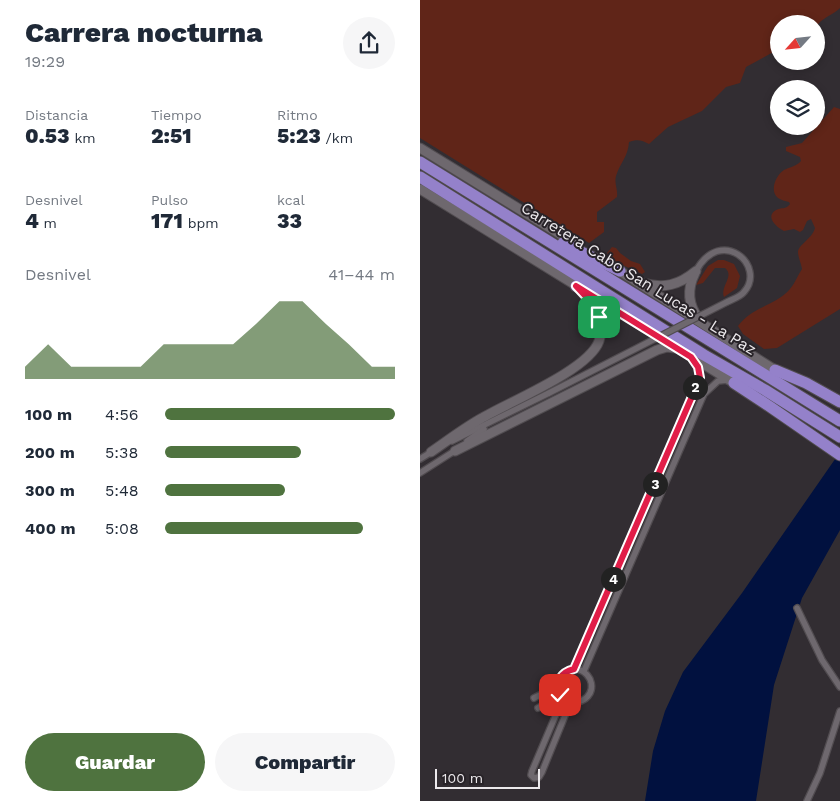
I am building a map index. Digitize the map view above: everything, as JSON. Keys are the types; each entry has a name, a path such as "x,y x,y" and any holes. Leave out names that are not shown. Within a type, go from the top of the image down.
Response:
{"highway":[{"name":"Carretera Cabo San Lucas - La Paz","path":"420,162 840,421"},
{"name":"Carretera Cabo San Lucas - La Paz","path":"420,177 704,355 765,390 840,437"},
{"path":"507,216 620,271"},
{"path":"576,286 632,309"},
{"path":"775,370 807,401"},
{"path":"775,370 806,383 840,402"},
{"path":"732,382 765,390"},
{"path":"732,382 840,455"}],"main road":[{"path":"420,148 620,271 775,370"},
{"path":"420,189 424,195 732,382"},
{"path":"634,280 652,286 666,286 679,282 696,271"},
{"path":"696,271 691,283 689,298 693,311 703,323"},
{"path":"431,452 482,418 559,376 591,354 599,342 601,324 593,304 576,286"},
{"path":"455,451 657,350 667,347 681,351"}],"street":[{"path":"420,459 727,302 744,292 749,282 749,270 742,257 731,251 718,251 706,257 696,271"},
{"path":"574,669 700,378 698,367 691,357"},
{"path":"584,671 704,394 718,381 732,382"},
{"path":"420,473 455,451 495,421"},
{"path":"644,510 652,516"},
{"path":"797,608 822,660 840,687"},
{"path":"594,622 605,625"},
{"path":"534,698 557,685 564,673 574,669 584,671 590,680 591,690 585,699 580,702 571,701 562,697 557,685"},
{"path":"562,697 532,771 531,775 534,778 539,777 542,772 571,701"},
{"path":"538,708 562,697"},
{"path":"806,801 820,773 840,710"}],"shaded area":[{"path":"420,0 840,0 840,8 825,19 825,15 770,15 770,54 746,67 740,83 726,87 702,111 668,127 649,144 639,140 629,142 627,152 616,176 617,197 597,212 597,222 604,222 604,232 589,243 420,138"},
{"path":"834,107 840,109 840,309 777,348 764,349 743,334 738,326 756,310 784,295 790,289 802,269 798,254 799,249 815,228 811,219 807,221 800,232 794,229 784,231 773,222 771,216 773,213 790,204 775,195 776,179 781,172 801,161 800,157 786,151 786,147 802,143 809,135 825,135 825,117"},
{"path":"612,247 616,248 631,261 640,264 645,272 642,274 616,262 607,253"},
{"path":"718,260 734,264 740,276 737,288 724,297 723,293 728,278 728,271 725,268 715,268 703,283 696,285 708,266"},
{"path":"840,452 840,530 802,598 774,685 756,801 645,801 653,751 665,711 683,672 742,593"}],"route":[{"path":"560,695 557,685 560,677 568,670 574,669 700,378 698,367 691,357 576,286 593,304 599,317"}]}
